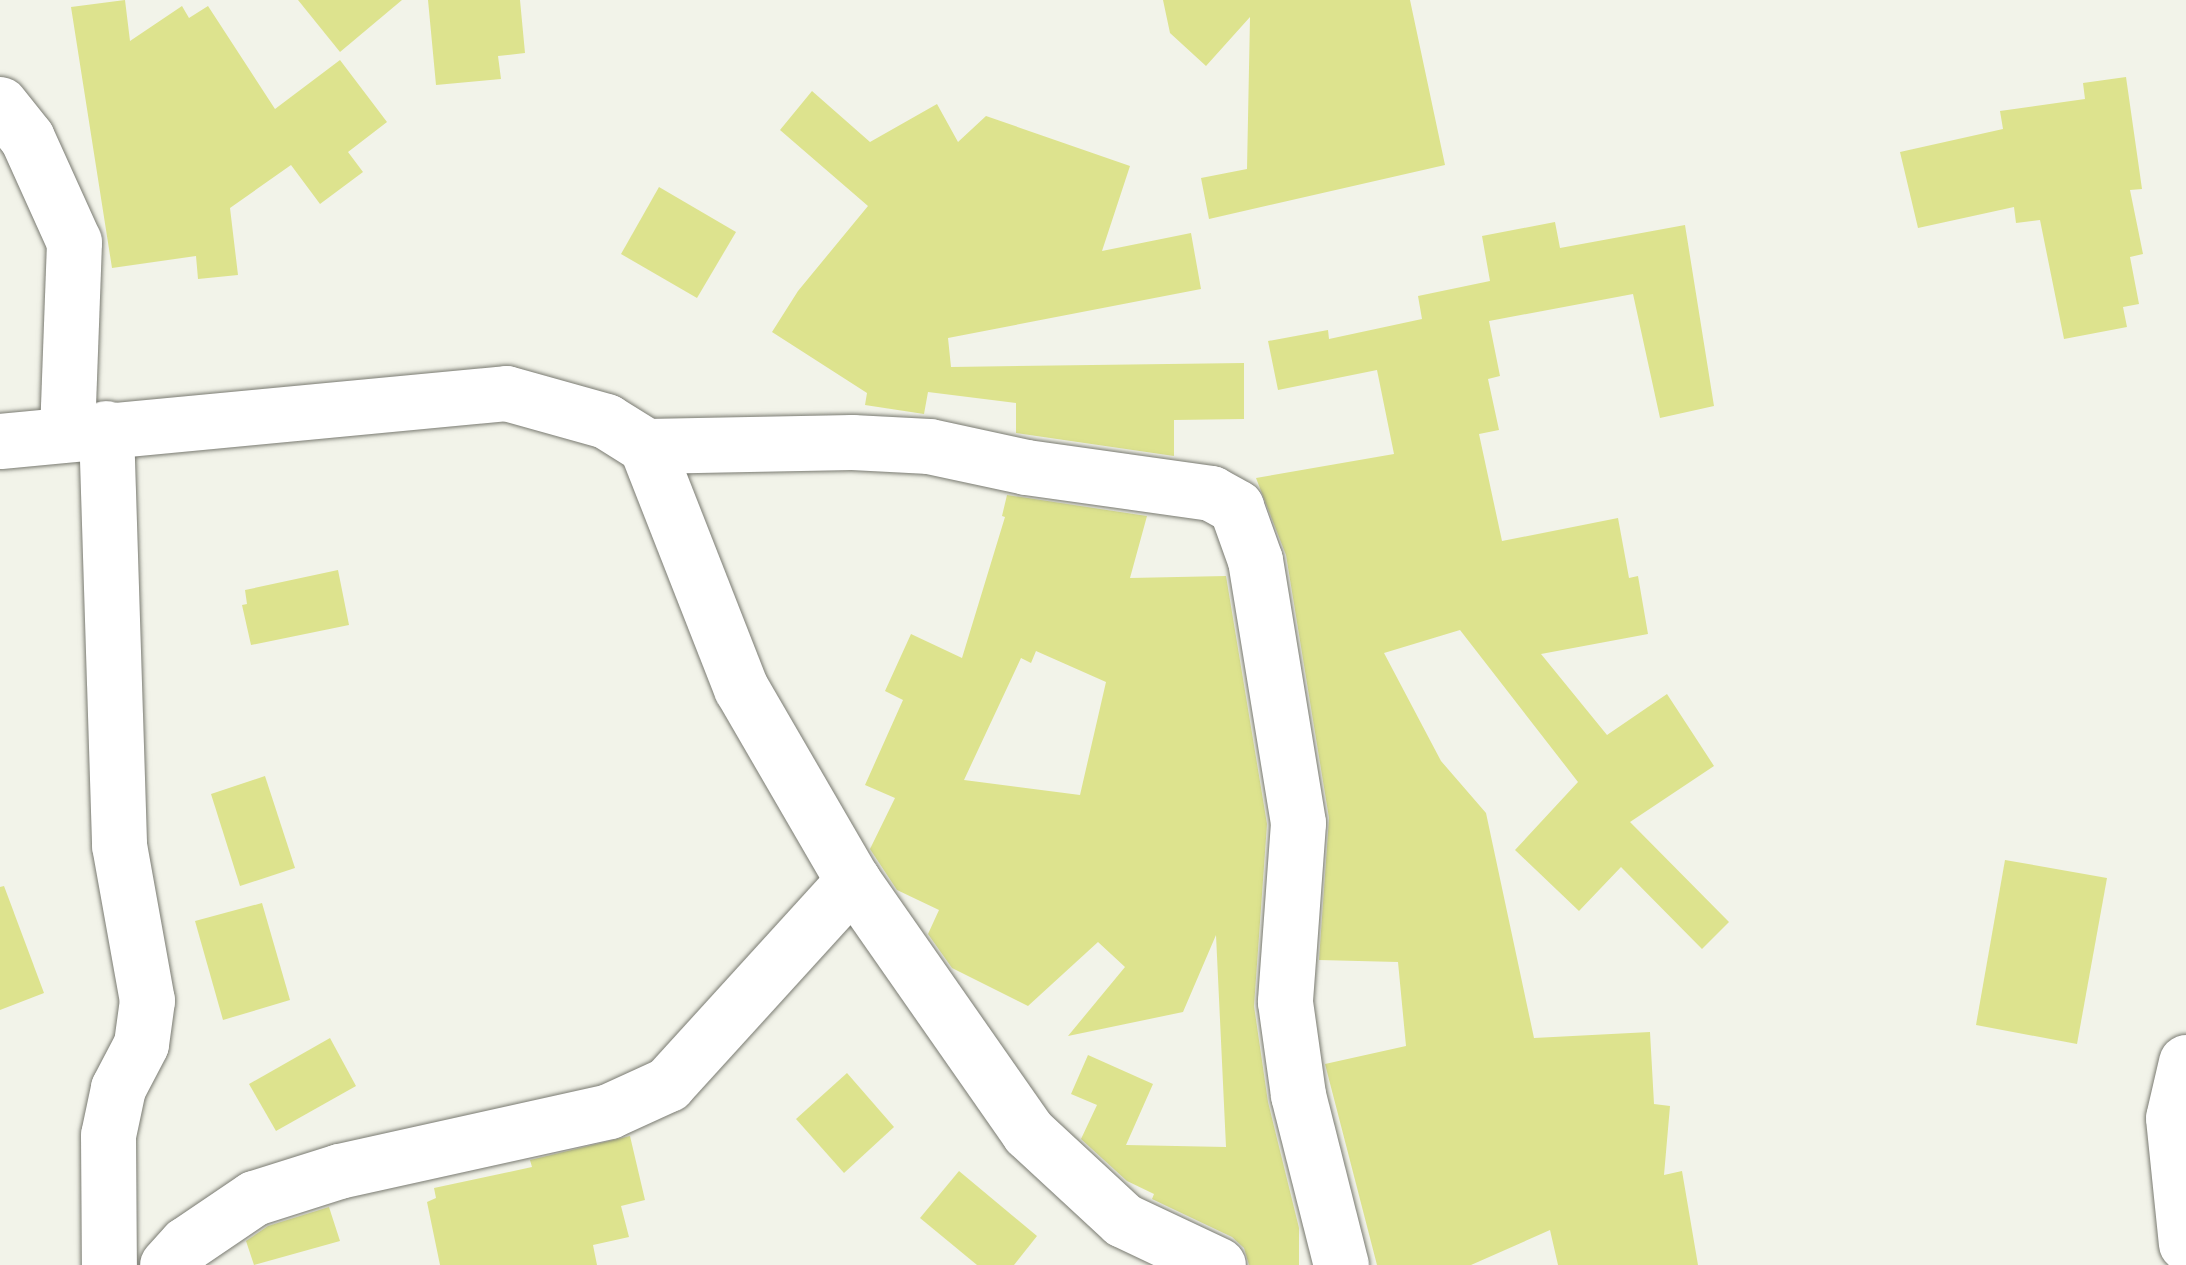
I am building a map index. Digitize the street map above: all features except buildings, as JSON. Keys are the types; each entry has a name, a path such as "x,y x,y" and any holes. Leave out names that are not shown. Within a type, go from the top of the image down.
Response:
{"street":[{"path":"0,104 28,138 74,242 118,844 147,1000 141,1044 118,1088 108,1135 109,1265"},
{"path":"0,441 506,393 606,421 646,446 852,442 929,446 1026,468 1211,493 1236,507 1255,560 1298,822 1285,1002 1293,1058 1342,1265"},
{"path":"646,446 741,688 853,882 1028,1132 1123,1220 1218,1265"},
{"path":"167,1265 186,1244 254,1198 339,1172 609,1111 668,1084 853,882"},
{"path":"2186,1062 2173,1118 2186,1243"}]}
